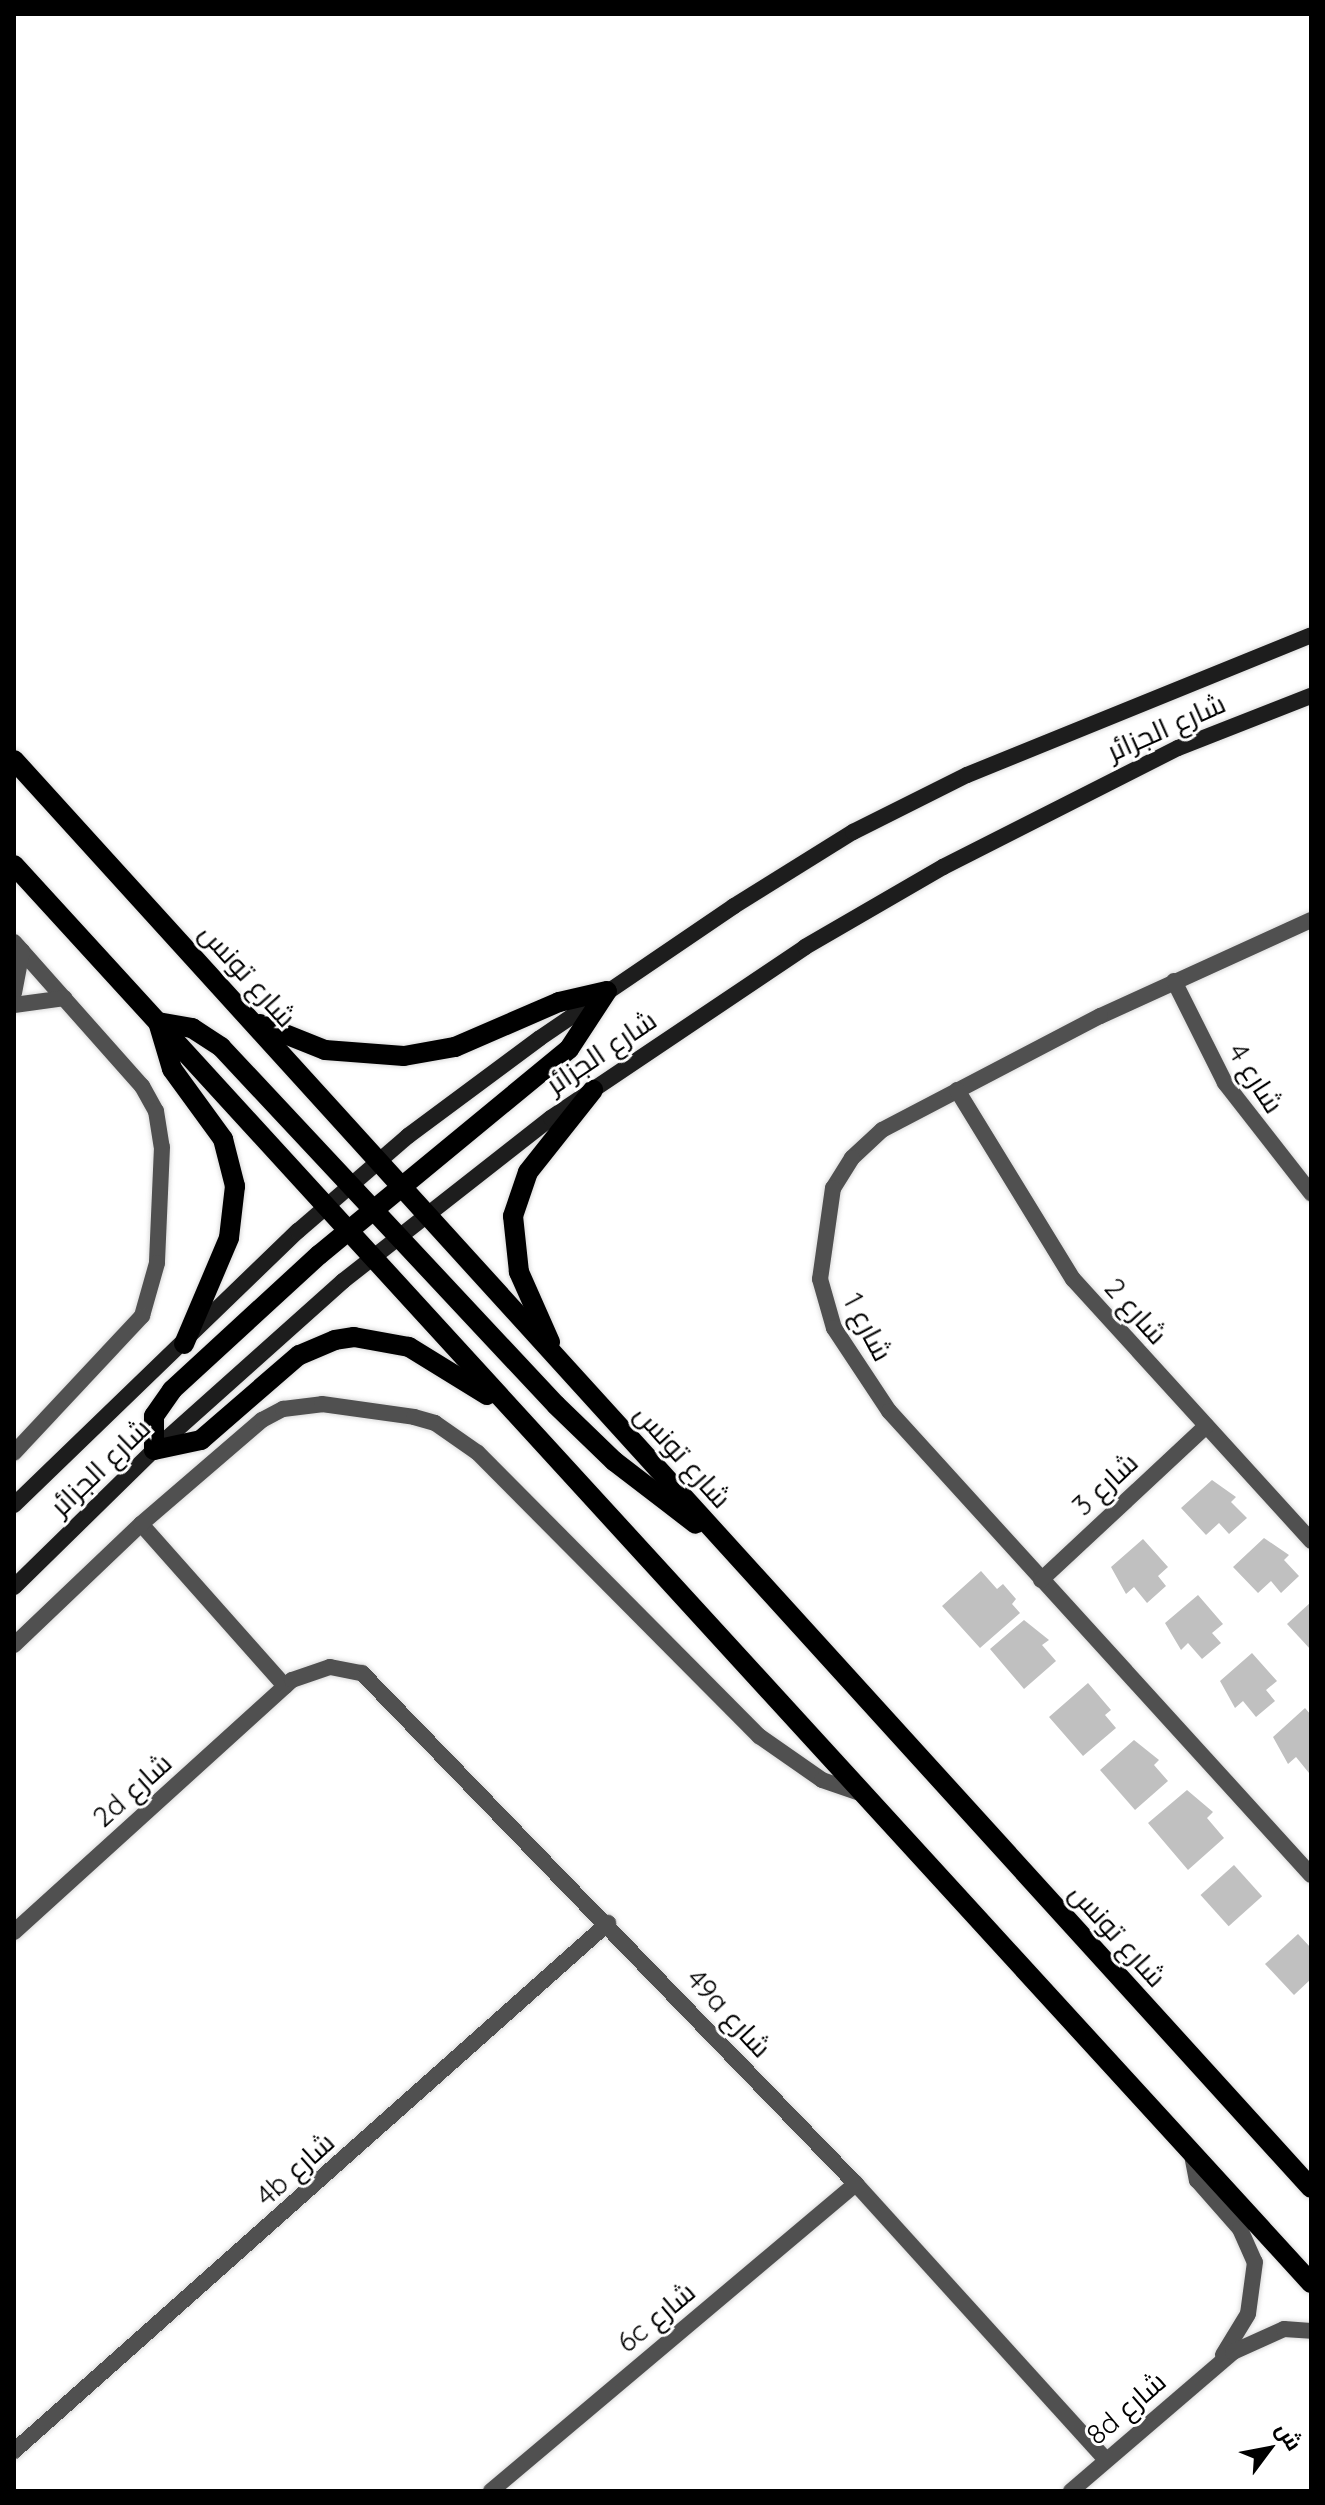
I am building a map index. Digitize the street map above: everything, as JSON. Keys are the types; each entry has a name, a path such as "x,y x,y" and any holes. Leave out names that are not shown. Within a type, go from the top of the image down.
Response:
{"main road":[{"name":"شارع الجزائر","path":"14,1505 324,1206 379,1161 607,991 793,868 915,800 1141,700 1311,635"},
{"name":"شارع الجزائر","path":"14,1587 154,1450 371,1257 425,1212 593,1090 805,947 943,867 1178,748 1311,696"},
{"name":"شارع تونس","path":"14,760 1311,2188"},
{"path":"14,865 1311,2283"},
{"path":"249,1018 325,1050 404,1056 455,1047 559,1002 607,991"},
{"path":"514,1413 409,1347 354,1337 299,1355 201,1440 154,1450 154,1416 162,1400 347,1231 569,1049 607,991"},
{"path":"158,1022 192,1028 221,1047 584,1433 649,1490 723,1542"},
{"path":"158,1022 172,1069 223,1139 235,1186 236,1209 229,1238 184,1344"},
{"path":"559,1360 519,1272 513,1216 528,1172 593,1090"}],"street":[{"name":"شارع 1","path":"1311,920 1174,981 882,1130 841,1172 833,1188 821,1293 846,1348 889,1411 1311,1875"},
{"path":"14,993 18,947"},
{"path":"14,1453 130,1333 149,1299 156,1272 162,1147 156,1111 142,1086 18,947"},
{"name":"شارع 4","path":"1174,981 1225,1083 1311,1193"},
{"path":"14,1005 65,998"},
{"name":"شارع 2","path":"957,1090 1073,1279 1311,1541"},
{"path":"14,1645 141,1524 239,1439 283,1409 322,1404 435,1423 478,1453 759,1736 822,1780 863,1794"},
{"name":"شارع 3","path":"1041,1580 1206,1426"},
{"path":"141,1524 285,1686"},
{"name":"49a شارع","path":"285,1686 330,1667 372,1679 856,2184 1105,2459"},
{"name":"2d شارع","path":"14,1932 285,1686"},
{"name":"4b شارع","path":"14,2451 608,1923"},
{"name":"8d شارع","path":"1191,2150 1197,2180 1240,2229 1255,2262 1248,2314 1216,2365"},
{"name":"6c شارع","path":"491,2491 856,2184"},
{"name":"8d شارع","path":"1071,2491 1216,2365 1257,2338 1284,2329 1311,2331"}],"building":[{"path":"1212,1480 1236,1497 1231,1502 1247,1518 1229,1534 1219,1523 1206,1535 1181,1508"},
{"path":"1264,1538 1289,1555 1284,1560 1299,1576 1281,1593 1271,1581 1258,1593 1233,1567"},
{"path":"1143,1539 1168,1567 1158,1576 1166,1586 1147,1603 1134,1587 1126,1594 1111,1567"},
{"path":"981,1571 997,1589 1003,1584 1016,1599 1012,1604 1020,1613 980,1648 942,1606"},
{"path":"1198,1595 1223,1624 1212,1633 1221,1643 1202,1659 1188,1643 1181,1650 1165,1623"},
{"path":"1311,1602 1311,1650 1287,1624"},
{"path":"1024,1620 1049,1640 1042,1645 1056,1661 1024,1689 990,1649"},
{"path":"1252,1653 1277,1681 1266,1690 1275,1701 1256,1717 1243,1701 1235,1708 1220,1681"},
{"path":"1088,1683 1111,1710 1105,1715 1116,1728 1083,1756 1049,1717"},
{"path":"1305,1708 1311,1715 1309,1773 1296,1757 1288,1764 1273,1737"},
{"path":"1134,1740 1159,1760 1154,1765 1168,1781 1135,1810 1100,1770"},
{"path":"1187,1790 1213,1812 1207,1818 1224,1838 1188,1870 1148,1823"},
{"path":"1234,1865 1262,1896 1229,1926 1201,1895"},
{"path":"1298,1934 1311,1948 1311,1979 1294,1995 1265,1964"}]}
